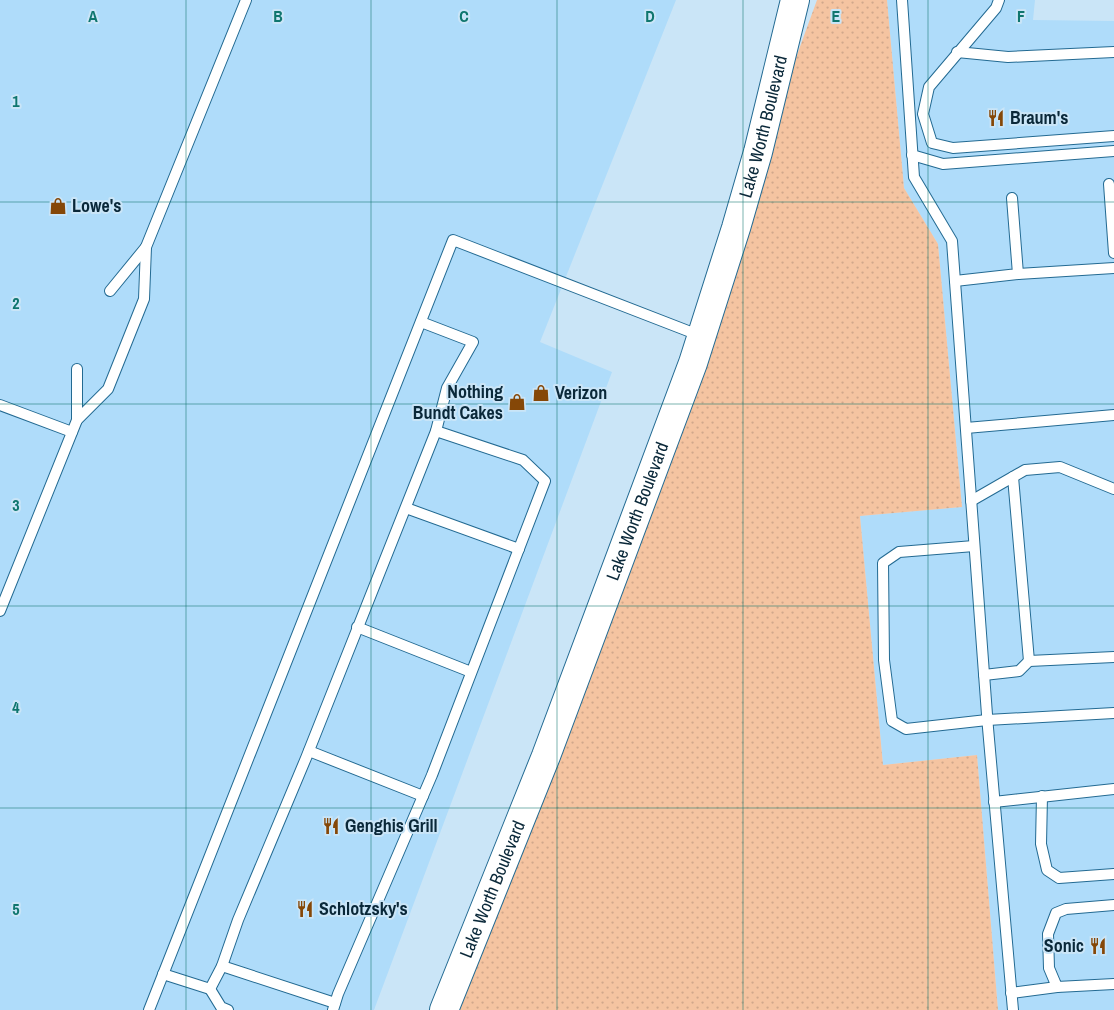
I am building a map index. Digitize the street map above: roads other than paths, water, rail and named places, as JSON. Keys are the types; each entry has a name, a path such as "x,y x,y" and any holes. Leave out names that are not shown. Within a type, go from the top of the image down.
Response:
{"main road":[{"name":"Lake Worth Boulevard","path":"444,1010 549,747 702,337 755,160 795,0"}],"lane":[{"path":"110,291 146,247 246,0"},
{"path":"902,0 914,177 952,241 987,720 1013,1010"},
{"path":"999,0 996,8 929,87 923,114 932,143 953,148 1114,136"},
{"path":"957,52 1008,57 1114,52"},
{"path":"912,155 942,164 1114,151"},
{"path":"1109,184 1114,253"},
{"path":"1012,198 1018,274"},
{"path":"149,1010 453,240 702,337"},
{"path":"0,611 77,420 108,389 144,299 146,247"},
{"path":"955,281 1018,274 1114,268"},
{"path":"210,989 222,966 238,920 309,751 406,508 436,431 447,388 473,342 421,322"},
{"path":"77,369 77,420"},
{"path":"0,405 72,432"},
{"path":"966,428 1114,415"},
{"path":"222,966 334,1006 423,796 545,481 523,460 436,431"},
{"path":"972,501 1025,470 1060,467 1114,489"},
{"path":"1013,477 1029,661"},
{"path":"406,508 519,549"},
{"path":"974,546 899,552 884,562 884,660 892,721 906,729 987,720 1114,713"},
{"path":"357,627 471,672"},
{"path":"984,675 1019,671 1029,661 1114,658"},
{"path":"309,751 423,796"},
{"path":"994,802 1114,789"},
{"path":"1042,796 1041,844 1047,870 1060,878 1114,874"},
{"path":"1057,988 1049,968 1048,934 1056,913 1066,909 1114,905"},
{"path":"163,974 210,989 221,1007 228,1010"},
{"path":"1011,993 1114,984"}],"place":[{"name":"Braum's","path":"996,118"},
{"name":"Lowe's","path":"58,206"},
{"name":"Verizon","path":"541,393"},
{"name":"Nothing Bundt Cakes","path":"517,402"},
{"name":"Genghis Grill","path":"331,826"},
{"name":"Schlotzsky's","path":"305,909"},
{"name":"Sonic","path":"1098,946"}]}
